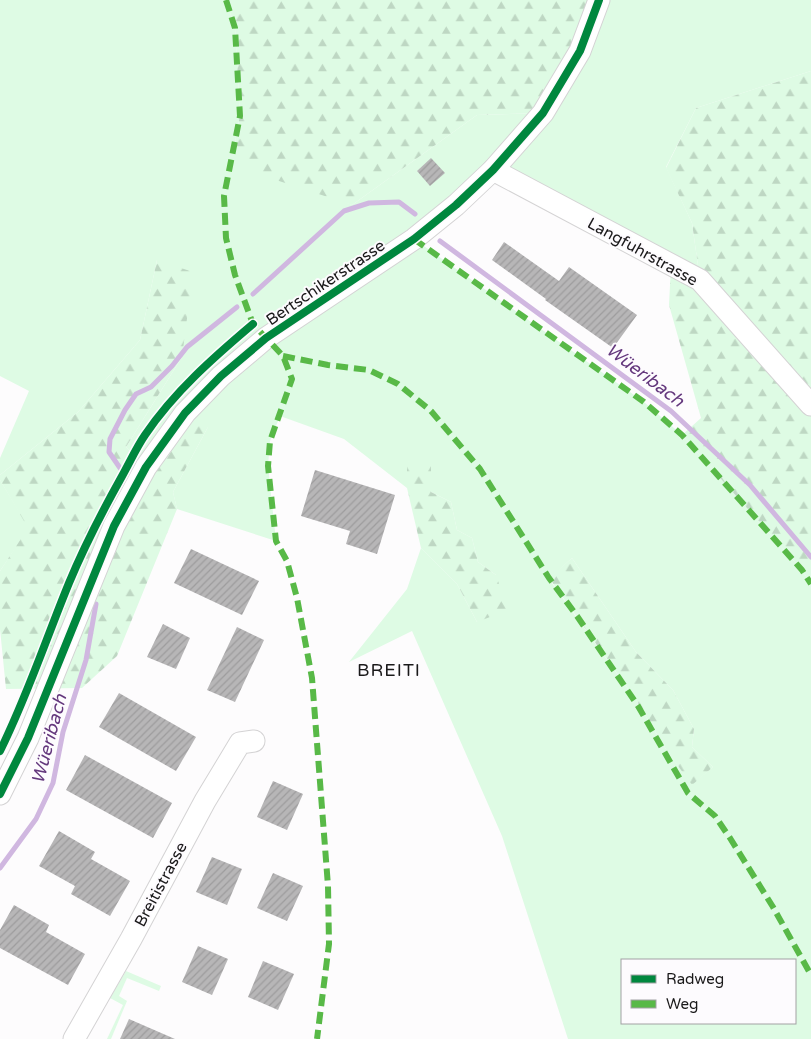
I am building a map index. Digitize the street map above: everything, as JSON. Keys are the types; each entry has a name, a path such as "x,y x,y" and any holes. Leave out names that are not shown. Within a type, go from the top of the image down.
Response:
{"street":[{"name":"Bertschikerstrasse","path":"0,794 28,738 114,526 146,467 185,413 220,376 266,338 414,239 456,205 493,170 543,113 580,51 599,0"},
{"name":"Langfuhrstrasse","path":"493,170 700,280 811,405"},
{"name":"Breitistrasse","path":"74,1039 131,939 204,801 240,742 254,741"}],"green space":[{"path":"0,0 226,0 235,28 240,115 233,153 352,205 477,115 543,113 599,0 811,0 811,71 696,108 666,167 692,223 700,280 493,170 414,239 644,402 682,435 802,570 811,584 811,1039 568,1039 502,836 412,631 349,662 407,589 421,548 457,584 477,622 496,575 478,562 472,538 457,530 451,502 431,492 408,461 407,488 344,439 280,416 270,441 268,466 276,541 177,509 173,492 208,427 146,467 126,447 182,357 157,260 140,340 78,412 0,475 0,458 29,391 0,376","holes":["572,558 636,652 673,690 694,729 692,747 713,767 692,784 667,751 636,700 549,579"]},
{"path":"226,0 599,0 543,113 477,115 352,205 246,170 233,153 240,115 235,28"},
{"path":"811,71 811,584 802,570 682,435 701,418 669,305 671,265 700,280 692,223 666,168 696,108"},
{"path":"157,260 193,272 182,357 126,447 146,467 185,413 208,427 173,492 177,509 117,656 82,688 6,689 0,629 0,571 28,528 0,480 0,475 78,412 140,340"},
{"path":"407,461 431,463 431,492 451,502 457,530 472,538 478,562 496,575 508,610 477,622 457,584 421,548 407,488"},
{"path":"0,480 29,528 0,571"},
{"path":"572,558 636,652 673,690 694,729 692,747 713,767 692,785 667,751 636,700 549,578"},
{"path":"126,971 161,986 159,991 127,978 119,996 127,1001 111,1039 107,1039 123,1005 110,998"}],"building":[{"path":"431,158 445,173 430,186 417,171"},
{"path":"504,242 559,281 569,267 637,315 613,348 492,260"},
{"path":"315,470 395,495 377,554 346,544 350,531 301,516"},
{"path":"191,549 259,581 242,615 174,583"},
{"path":"163,624 190,638 176,669 147,657"},
{"path":"237,627 264,640 235,702 207,690"},
{"path":"119,693 196,737 176,771 99,727"},
{"path":"85,755 172,803 153,838 66,790"},
{"path":"273,781 303,794 287,830 257,817"},
{"path":"59,831 95,852 91,859 130,881 110,916 71,894 75,886 39,866"},
{"path":"212,857 242,869 227,905 196,892"},
{"path":"273,873 303,886 287,921 257,908"},
{"path":"14,905 49,925 46,932 85,954 68,985 0,948 0,930"},
{"path":"198,946 228,959 212,995 182,982"},
{"path":"263,961 294,974 278,1010 248,997"},
{"path":"129,1019 175,1039 120,1039"}],"waterway":[{"name":"Wüeribach","path":"253,294 344,211 369,203 399,202 415,214"},
{"name":"Wüeribach","path":"440,241 671,411 750,485 811,557"},
{"name":"Wüeribach","path":"120,468 109,452 110,439 125,410 136,394 151,387 172,366 187,347 237,307"},
{"name":"Wüeribach","path":"0,868 36,819 53,783 63,732 86,660 96,604"}],"marked path":[{"path":"226,0 235,28 240,116 224,196 226,238 235,275 253,324 283,356 292,379 270,441 268,466 276,541 287,561 297,598 312,678 328,886 329,944 317,1039"},
{"path":"414,239 644,402 682,435 802,570 811,584"},
{"path":"283,356 328,365 369,370 398,384 431,411 480,469 549,578 638,706 688,793 715,816 730,838 773,907 811,975"}],"cycle path":[{"path":"0,794 28,738 114,526 146,467 185,413 221,376 266,338 414,239 456,205 493,170 543,113 580,51 599,0"},
{"path":"0,751 28,689 81,556 139,445 156,419 182,390 209,362 253,324"}],"district":[{"name":"BREITI","path":"389,670"}]}
